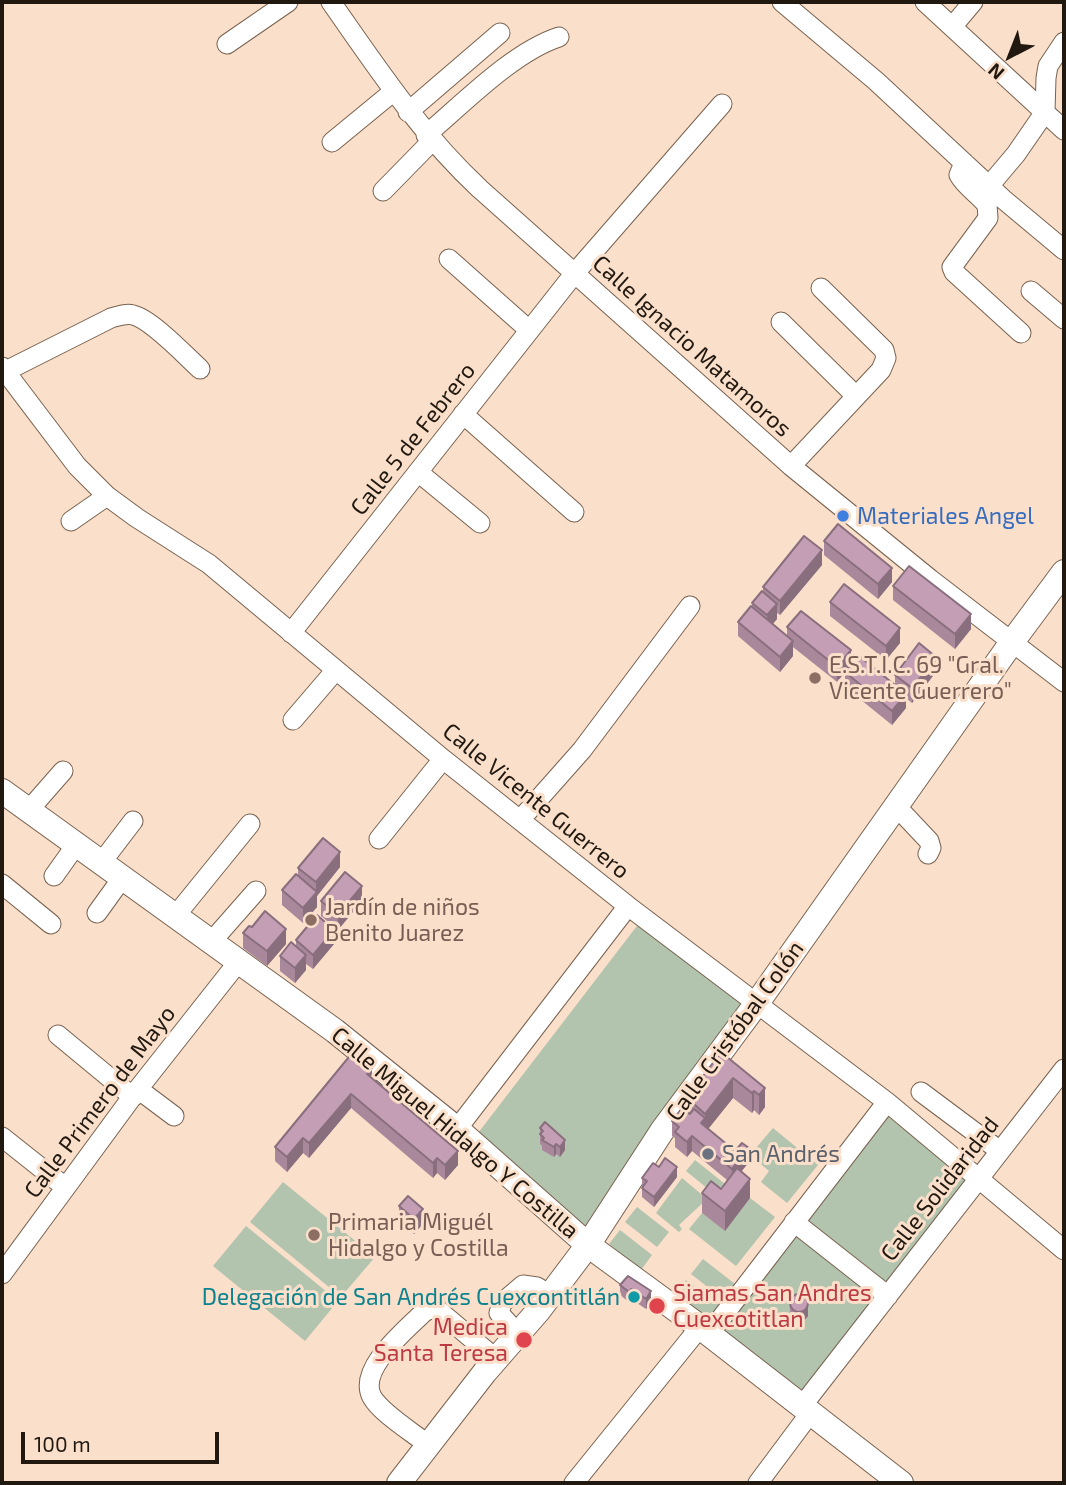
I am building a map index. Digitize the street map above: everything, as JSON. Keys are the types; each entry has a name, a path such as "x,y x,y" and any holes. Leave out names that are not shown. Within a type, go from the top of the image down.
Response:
{"main road":[{"name":"Calle Cristóbal Colón","path":"399,1483 588,1245 662,1131 757,1003 1064,572"},
{"name":"Calle Miguel Hidalgo Y Costilla","path":"2,792 344,1038 457,1129 588,1245 705,1330 901,1483"}],"street":[{"path":"227,44 288,2"},
{"name":"Calle Ignacio Matamoros","path":"331,2 408,112 470,180 790,466 1064,682"},
{"path":"782,2 876,81 989,186 1064,250"},
{"path":"925,2 1064,130"},
{"path":"953,27 973,2"},
{"path":"408,112 500,33"},
{"path":"383,191 429,138 514,62 540,43 559,37"},
{"path":"989,186 1016,154 1045,112 1048,66 1064,42"},
{"path":"332,142 394,91"},
{"name":"Calle 5 de Febrero","path":"290,633 574,274 722,104"},
{"path":"964,163 959,175 988,205 988,218 952,267 954,272 1021,333"},
{"path":"449,259 529,330"},
{"path":"790,466 881,370 886,358 884,351 821,288"},
{"path":"1031,291 1064,319"},
{"path":"3,370 111,318 130,314 138,316 169,339 200,369"},
{"path":"781,322 856,396"},
{"name":"Calle Vicente Guerrero","path":"3,370 77,466 107,496 209,564 443,759 628,906 887,1102 1064,1250"},
{"path":"463,414 574,512"},
{"path":"418,472 480,523"},
{"path":"71,521 107,496"},
{"path":"520,820 582,750 690,606"},
{"path":"293,720 335,671"},
{"path":"379,839 443,759"},
{"path":"28,811 63,771"},
{"path":"896,806 929,841 931,848 928,854"},
{"path":"101,863 134,821"},
{"path":"176,915 250,824"},
{"path":"54,876 76,845"},
{"path":"97,913 123,877"},
{"path":"2,884 51,925"},
{"path":"212,941 256,891"},
{"path":"457,1129 628,906"},
{"name":"Calle Primero de Mayo","path":"2,1274 135,1093 239,961"},
{"path":"58,1035 135,1093 174,1116"},
{"name":"Calle Solidaridad","path":"758,1483 806,1409 888,1296 1064,1069"},
{"path":"921,1092 1000,1151"},
{"path":"574,1483 794,1222 887,1102"},
{"path":"2,1137 65,1187"},
{"path":"794,1222 888,1296"},
{"path":"428,1444 373,1397 369,1381 380,1357 429,1309 438,1310 496,1359"}],"green space":[{"path":"640,922 748,1006 586,1232 475,1137"},
{"path":"886,1115 970,1182 802,1396 718,1330"},
{"path":"773,1128 818,1165 787,1203 761,1182 769,1171 750,1155"},
{"path":"695,1160 725,1184 713,1193 686,1171"},
{"path":"682,1178 707,1199 679,1225 682,1229 679,1232 656,1213"},
{"path":"283,1182 375,1257 341,1297 250,1222"},
{"path":"750,1198 775,1217 736,1266 689,1229 702,1213 725,1230"},
{"path":"637,1207 669,1232 657,1247 625,1222"},
{"path":"246,1226 338,1301 305,1341 213,1266"},
{"path":"620,1230 652,1255 641,1270 609,1244"},
{"path":"703,1259 735,1284 723,1299 691,1274"},
{"path":"686,1280 719,1305 707,1320 675,1295"}],"building":[{"path":"838,524 892,568 878,584 824,541"},
{"path":"804,536 822,550 780,601 763,587"},
{"path":"909,566 971,614 955,634 893,586"},
{"path":"844,584 900,628 886,646 830,602"},
{"path":"762,591 777,604 767,615 752,603"},
{"path":"751,606 793,641 780,657 738,622"},
{"path":"801,611 851,650 837,667 787,627"},
{"path":"919,643 936,657 912,688 895,675"},
{"path":"858,655 906,694 892,711 845,672"},
{"path":"323,838 340,852 316,882 298,868"},
{"path":"345,872 362,886 338,915 321,901"},
{"path":"296,874 317,892 303,908 282,890"},
{"path":"265,911 286,929 267,951 243,933 249,926 252,927"},
{"path":"317,915 334,930 313,955 296,940"},
{"path":"291,942 306,955 295,968 280,956"},
{"path":"353,1052 372,1068 367,1074 458,1151 445,1165 437,1158 433,1163 351,1094 309,1143 303,1138 287,1157 275,1147"},
{"path":"721,1052 765,1088 759,1095 754,1091 752,1093 733,1078 705,1114 694,1104 690,1109 682,1104"},
{"path":"682,1108 690,1114 694,1109 705,1118 701,1123 735,1151 742,1143 749,1148 732,1169 692,1136 687,1142 675,1132 679,1127 672,1121"},
{"path":"545,1122 565,1140 560,1147 556,1144 554,1147 542,1140 544,1138 540,1134 543,1131 540,1128"},
{"path":"665,1158 677,1167 654,1197 642,1188 647,1181 642,1178 653,1163 659,1167"},
{"path":"737,1168 750,1179 725,1211 702,1193 711,1181 721,1189"},
{"path":"408,1196 423,1209 414,1219 399,1206"},
{"path":"628,1276 651,1291 646,1299 620,1285"},
{"path":"795,1294 803,1294 808,1303 806,1310 795,1312 790,1307 790,1299"}],"place":[{"name":"Materiales Angel","path":"843,516"},
{"name":"E.S.T.I.C. 69 \"Gral. Vicente Guerrero\"","path":"815,678"},
{"name":"Jardín de niños Benito Juarez","path":"311,920"},
{"name":"San Andrés","path":"708,1154"},
{"name":"Primaria Miguél Hidalgo y Costilla","path":"314,1235"},
{"name":"Delegación de San Andrés Cuexcontitlán","path":"634,1297"},
{"name":"Siamas San Andres Cuexcotitlan","path":"657,1306"},
{"name":"Medica Santa Teresa","path":"524,1340"}]}
